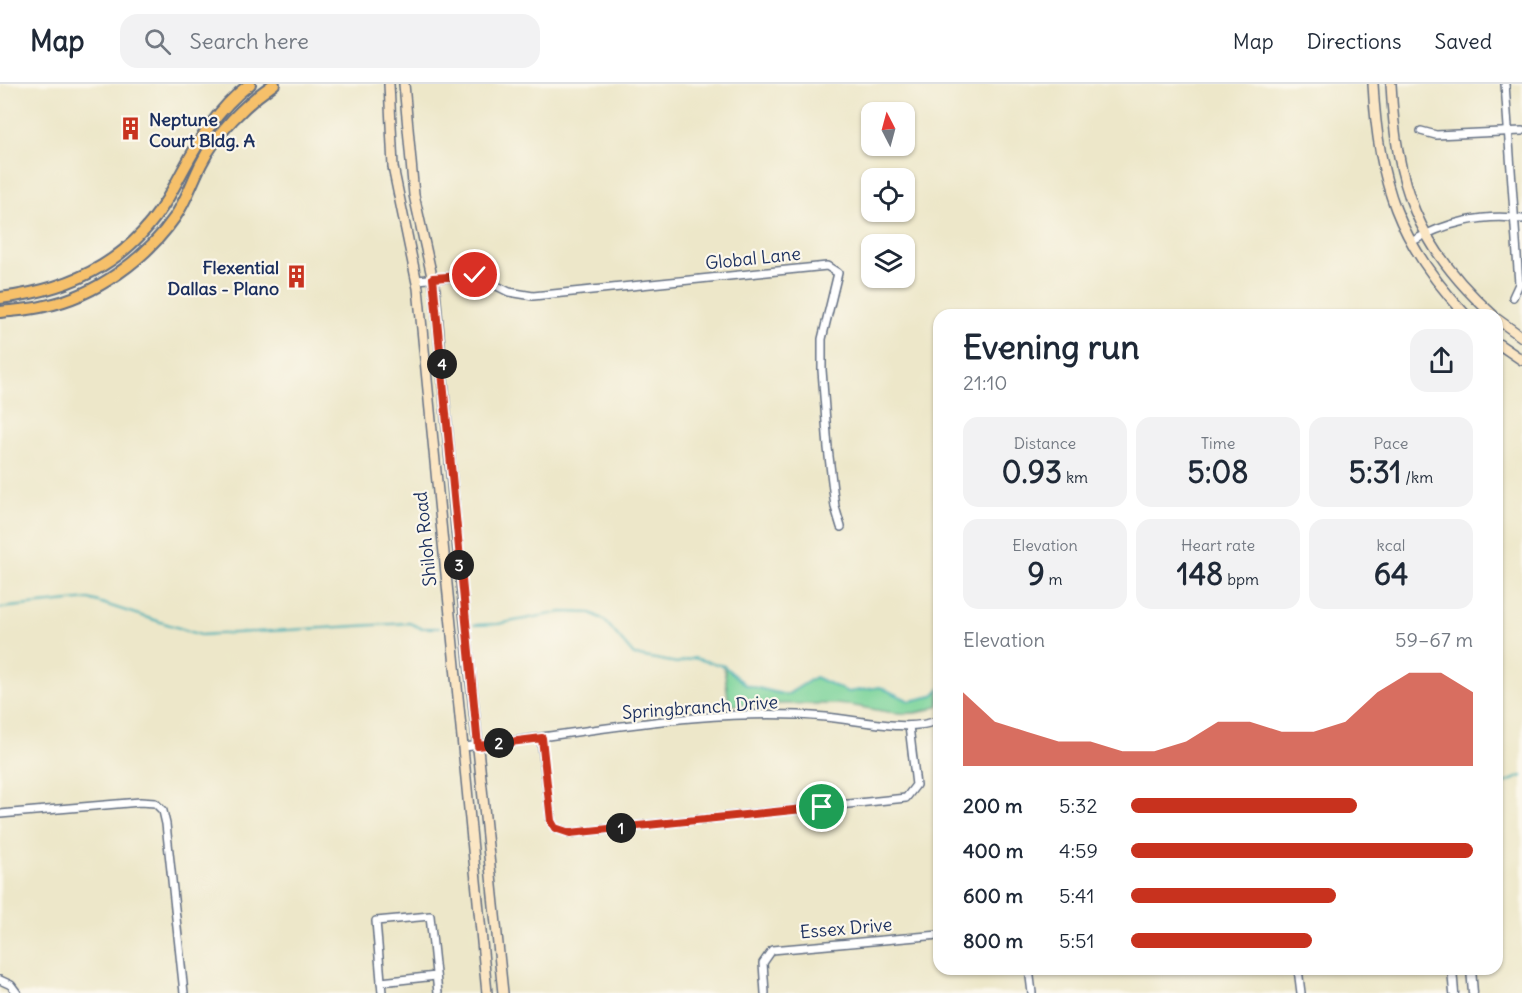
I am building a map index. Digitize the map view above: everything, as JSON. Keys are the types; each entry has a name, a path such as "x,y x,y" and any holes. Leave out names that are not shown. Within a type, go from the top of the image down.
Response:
{"main road":[{"path":"0,312 45,306 70,299 126,267 165,230 185,199 207,155 252,99 274,84"},
{"name":"Shiloh Road","path":"389,84 393,167 417,280 487,993"},
{"name":"Shiloh Road","path":"404,84 414,195 433,278 459,563 503,993"},
{"path":"1373,84 1379,152 1394,206 1411,242 1434,280 1461,309"},
{"path":"1391,84 1396,148 1406,189 1426,234 1441,259 1487,309"},
{"path":"0,298 33,294 62,287 102,266 117,255 157,213 204,131 247,86 252,99"},
{"path":"1379,152 1396,148"},
{"path":"117,255 126,267"},
{"path":"1503,323 1522,337"},
{"path":"1503,347 1522,360"},
{"path":"427,391 444,390"},
{"path":"445,565 459,563"},
{"path":"478,891 493,890"}],"street":[{"path":"1505,84 1518,219 1519,284 1513,297"},
{"path":"1421,131 1437,135 1522,130"},
{"path":"1411,242 1458,221 1518,219"},
{"name":"Global Lane","path":"417,280 475,275 509,292 533,296 827,266 834,268 837,273 822,339 822,370 835,507 841,527"},
{"name":"Springbranch Drive","path":"464,747 658,723 765,716 824,717 909,726 933,721"},
{"path":"542,738 551,821 555,828 570,833 906,798 916,785 909,726"},
{"path":"0,814 140,802 155,803 163,811 166,824 184,993"},
{"path":"382,993 376,921 430,916 438,993"},
{"name":"Essex Drive","path":"765,993 763,963 767,954 777,949 933,936"},
{"path":"1030,975 1032,993"},
{"path":"1299,975 1301,993"},
{"path":"1452,975 1454,993"},
{"path":"1472,975 1473,993"},
{"path":"381,982 436,976"},
{"path":"0,980 11,985 17,993"}],"green space":[{"path":"724,666 746,685 786,695 815,677 848,692 880,687 910,701 933,695 933,708 914,713 888,712 835,704 729,705"}],"waterway":[{"path":"0,608 89,599 201,635 409,623 421,628 439,628"},
{"path":"474,625 498,624 562,612 591,613 604,620 634,655 677,663 694,658 724,666 746,685 787,695 815,677 848,692 880,687 910,701 933,695"},
{"path":"1503,784 1522,776"}],"place":[{"name":"Neptune Court Bldg. A","path":"131,129"},
{"name":"Flexential Dallas - Plano","path":"297,277"}],"route":[{"path":"475,275 460,274 433,278 478,746 542,738 551,821 555,828 570,833 822,807"}]}
